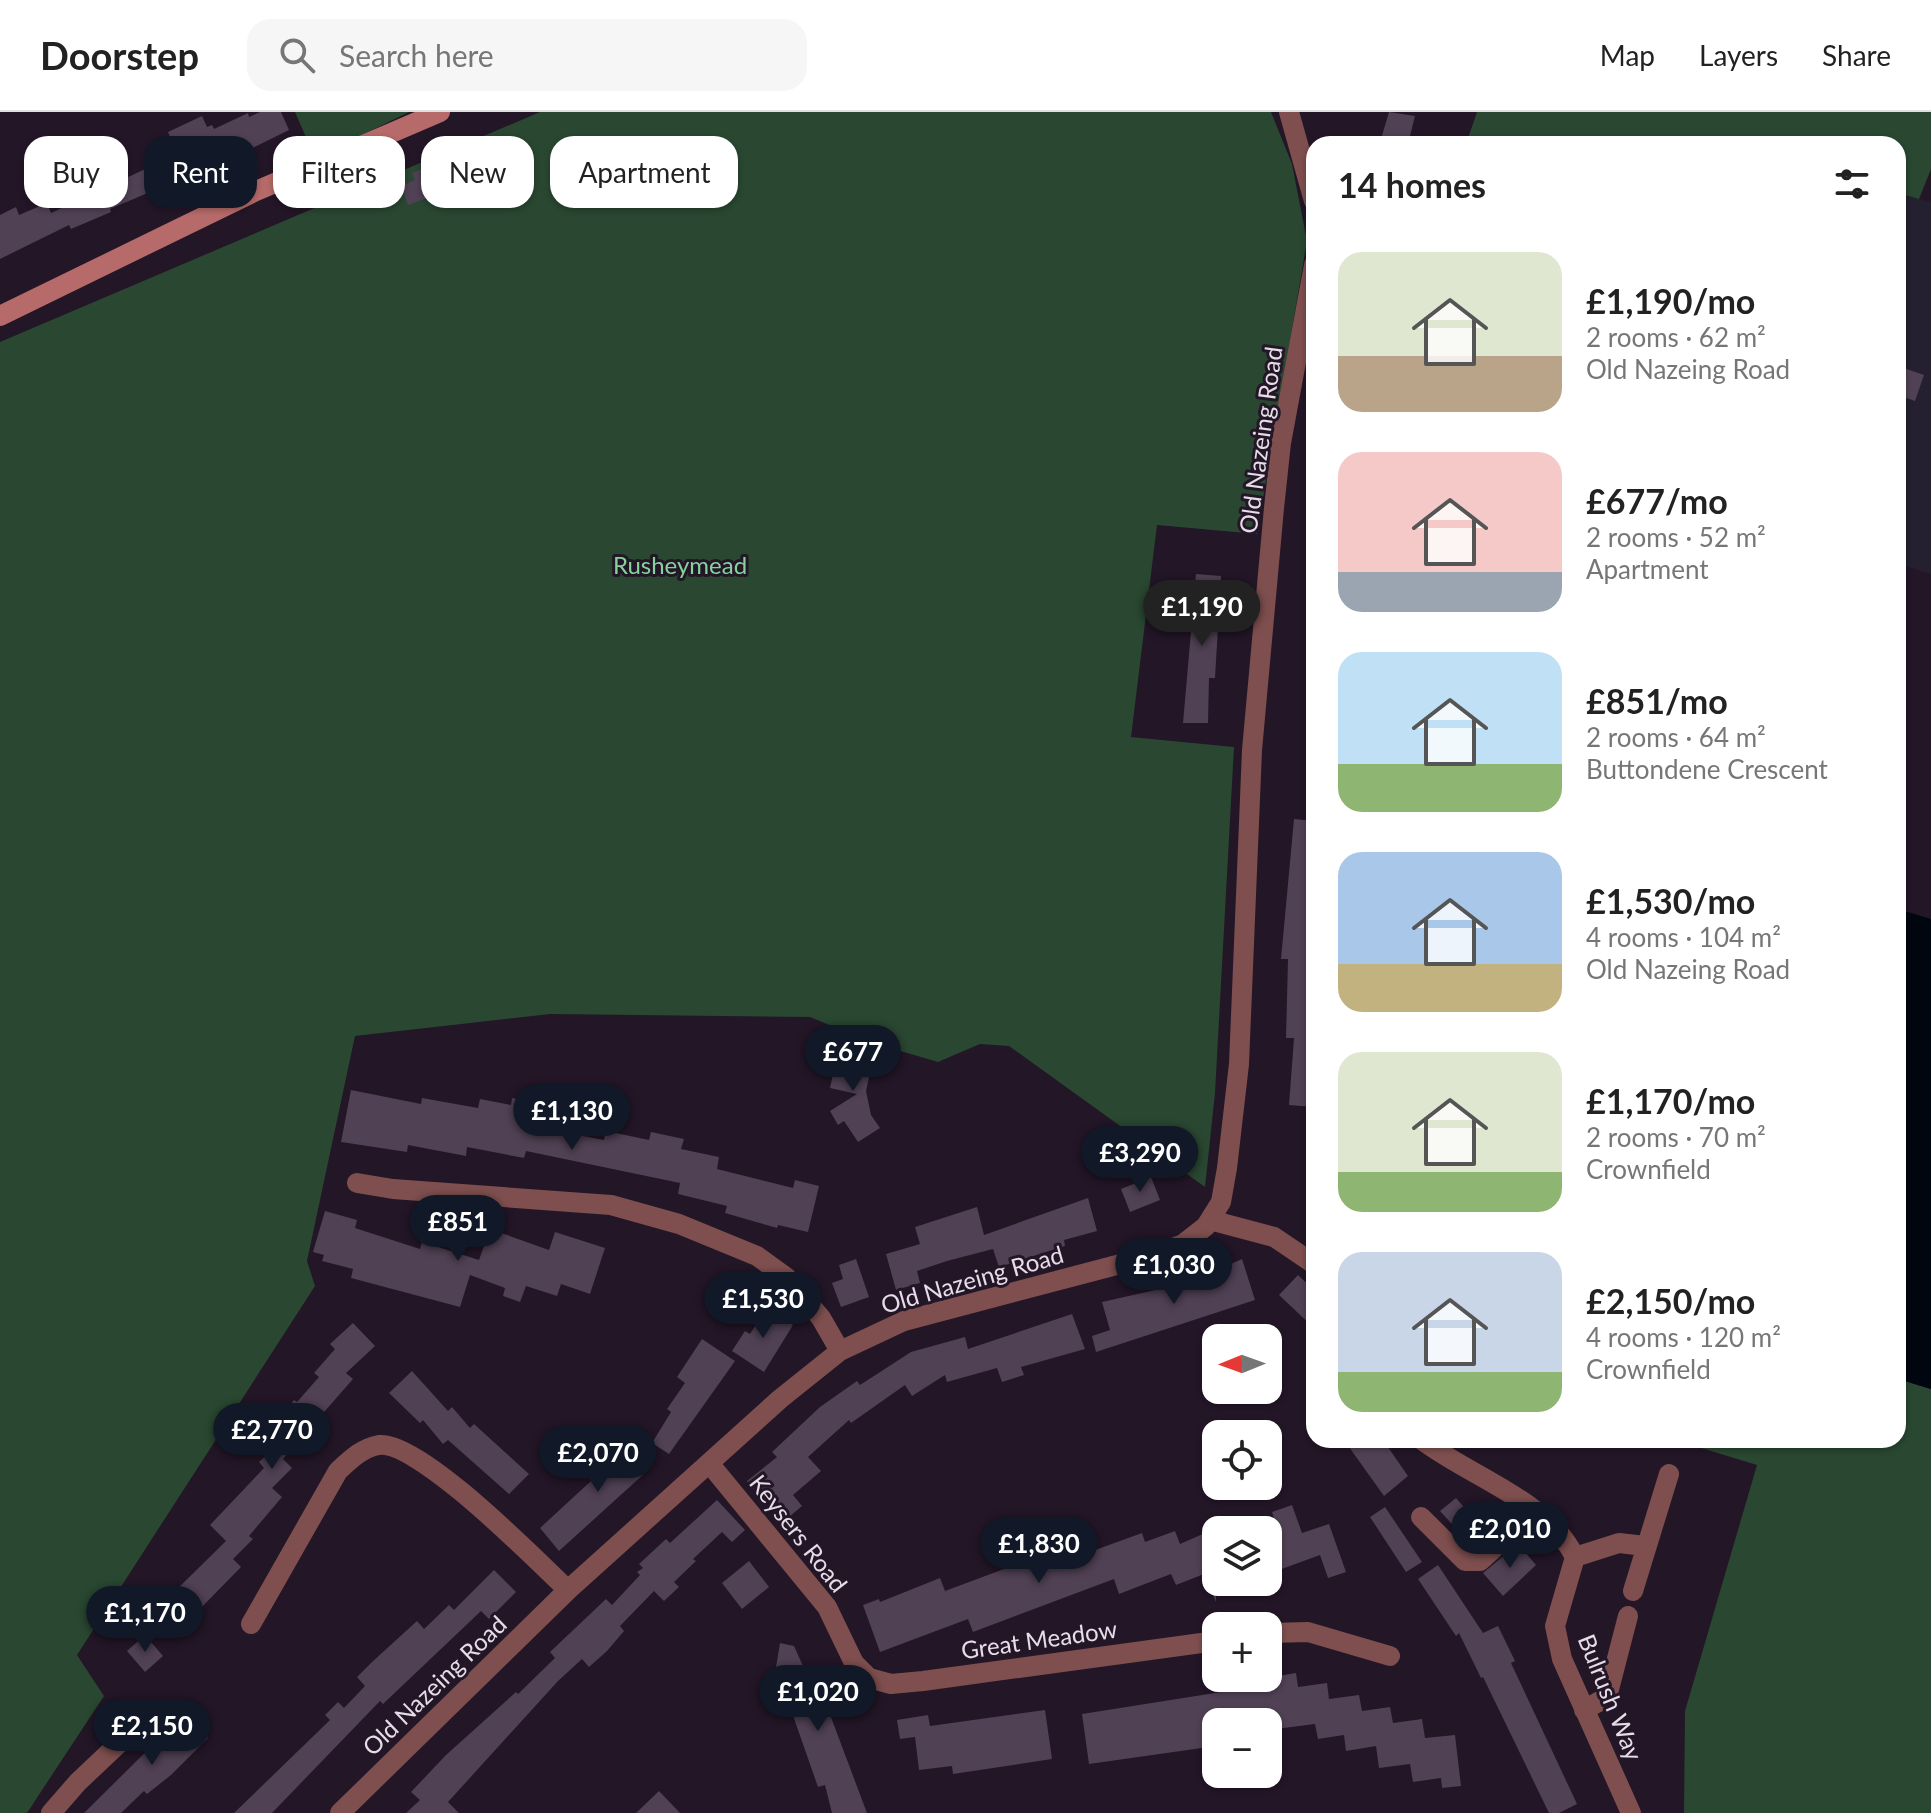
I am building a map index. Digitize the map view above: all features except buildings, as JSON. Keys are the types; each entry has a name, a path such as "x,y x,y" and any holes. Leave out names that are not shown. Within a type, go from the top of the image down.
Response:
{"main road":[{"path":"0,316 256,191 440,112"}],"street":[{"path":"1289,112 1306,173"},
{"name":"Old Nazeing Road","path":"340,1813 568,1590 840,1351 904,1321 1151,1256 1183,1244 1210,1220 1221,1202 1239,1064 1252,750 1281,443 1306,308"},
{"path":"357,1183 393,1189 611,1205 679,1224 757,1256 786,1277 821,1318 840,1351"},
{"path":"1210,1220 1274,1237 1306,1259"},
{"path":"251,1624 338,1471 359,1452 381,1445 405,1450 471,1500 568,1590"},
{"path":"1433,1448 1450,1461 1523,1500 1568,1543 1575,1557 1619,1543 1645,1546"},
{"name":"Keysers Road","path":"709,1463 827,1607 854,1663 869,1678"},
{"path":"1633,1591 1669,1474"},
{"path":"1421,1517 1465,1561 1480,1561 1535,1511"},
{"name":"Bulrush Way","path":"1575,1557 1555,1626 1562,1659 1631,1813"},
{"path":"1584,1710 1607,1697 1628,1616"},
{"path":"1282,1633 1308,1632 1390,1656"},
{"name":"Great Meadow","path":"869,1678 891,1684 923,1681 1202,1643"},
{"path":"51,1813 78,1782 131,1732"}],"shaded area":[{"path":"1906,195 1931,202 1931,574 1906,566"},
{"path":"1906,911 1931,919 1931,1389 1906,1381"}],"green space":[{"path":"295,112 409,112 360,136 305,136"},
{"name":"Rusheymead","path":"540,112 1271,112 1292,164 1306,247 1257,534 1157,525 1131,737 1234,747 1215,1093 1205,1187 1009,1046 980,1044 938,1062 873,1043 810,1017 550,1014 355,1036 307,1261 315,1286 77,1655 104,1696 27,1813 0,1813 0,342 315,208 405,208 405,170 421,163 421,208 534,208 534,136 484,136"},
{"path":"1477,112 1931,112 1931,169 1919,199 1906,195 1906,136 1469,136"},
{"path":"1906,1381 1931,1389 1931,1813 1684,1813 1685,1711 1757,1465 1701,1448 1906,1448"}]}
